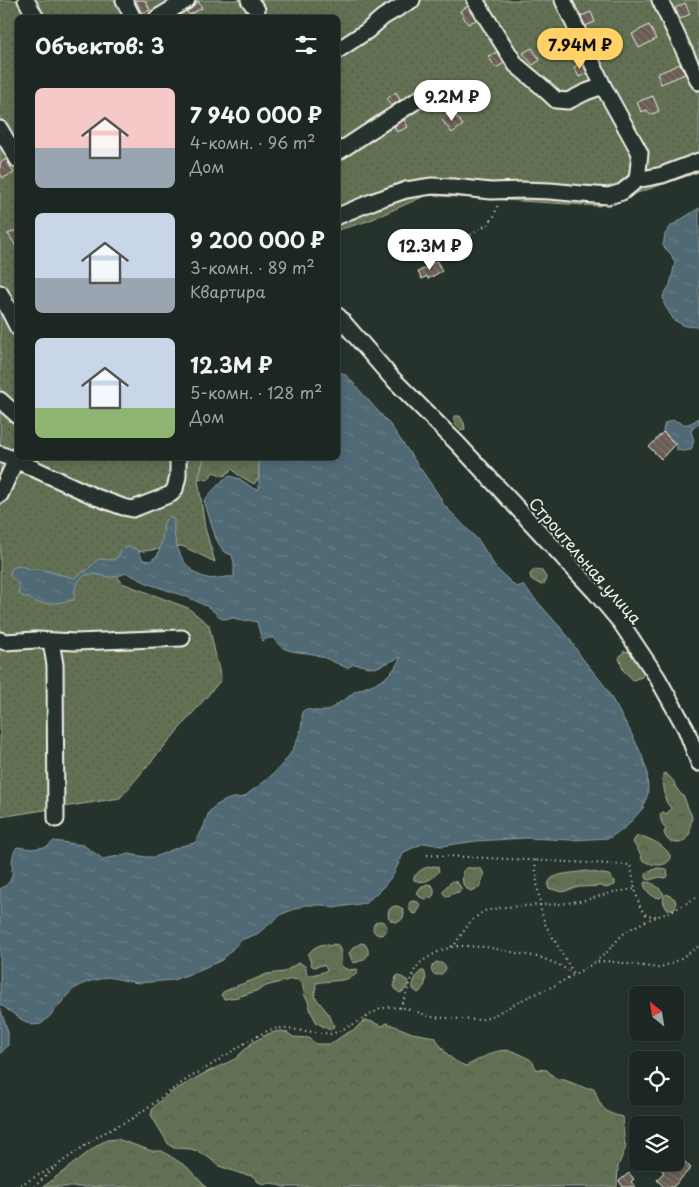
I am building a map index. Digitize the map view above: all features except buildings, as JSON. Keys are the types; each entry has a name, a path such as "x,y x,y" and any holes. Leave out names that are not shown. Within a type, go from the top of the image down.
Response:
{"street":[{"path":"26,0 34,15"},
{"path":"124,0 132,15"},
{"path":"162,15 187,0"},
{"path":"340,49 367,31 383,17 412,0"},
{"path":"475,0 516,65 556,100 568,102 602,86"},
{"path":"563,0 602,86 640,153 637,180"},
{"path":"660,0 699,82"},
{"path":"340,151 431,91"},
{"path":"0,129 15,155"},
{"path":"340,215 406,190 432,186 491,191 550,191 609,196 622,192 637,180 662,175 699,161"},
{"path":"0,293 15,322"},
{"name":"Строительная улица","path":"340,318 390,376 458,444 576,570 621,624 657,677 686,729 699,763"},
{"path":"0,400 15,413"},
{"path":"0,454 15,458"},
{"path":"0,495 15,460"},
{"path":"20,460 96,497 133,509 171,494 178,476 178,460"},
{"path":"0,640 5,642 36,640 76,642 182,638"},
{"path":"51,641 55,665 56,819"}],"path":[{"path":"424,264 488,224 498,208 501,191"},
{"path":"427,855 630,865 636,896 644,913 656,916"},
{"path":"535,860 540,905 545,924 574,974"},
{"path":"451,947 471,921 484,911 504,907 560,904 635,889"},
{"path":"590,965 606,953 630,929 656,916 666,914 699,896"},
{"path":"16,1187 59,1164 100,1135 133,1118 186,1080 264,1032 279,1028 332,1034 380,1009 388,1007 400,1008 432,1017 484,1019 554,986 596,962 605,961 658,968 675,962 699,946"},
{"path":"400,1008 415,969 421,962 437,952 451,947 486,947 535,956 559,965 574,974"},
{"path":"34,1187 59,1164"}],"green space":[{"path":"0,0 699,0 699,172 599,206 427,195 368,221 340,229 340,15 15,15 15,460 203,460 198,479 205,528 215,562 182,546 136,552 108,562 122,583 188,608 209,625 221,680 120,798 0,817"},
{"path":"454,416 460,416 465,429 460,430 457,427 454,422"},
{"path":"196,460 259,460 259,478 254,484 232,469 224,476 213,472 209,479 205,480 194,477"},
{"path":"535,569 541,570 546,577 545,583 541,585 531,579 530,574"},
{"path":"624,651 631,653 637,658 644,672 642,677 633,680 623,670 619,658"},
{"path":"664,773 674,782 684,797 692,818 690,833 680,843 671,842 667,839 664,833 666,828 661,820 660,814 663,812 667,814 671,808 665,798 662,780"},
{"path":"640,836 663,847 671,858 662,865 642,860 633,842 636,837"},
{"path":"434,866 438,867 439,871 434,877 421,882 414,880 414,877 420,871"},
{"path":"467,868 479,868 484,875 479,888 471,891 463,883 463,871"},
{"path":"657,868 667,869 668,876 649,880 646,878 646,874"},
{"path":"586,871 609,875 615,881 615,885 606,888 601,886 579,887 562,892 548,888 550,880 556,876"},
{"path":"453,881 457,882 462,889 459,892 446,896 443,893"},
{"path":"644,883 656,886 664,894 657,898 649,894"},
{"path":"427,884 434,888 434,894 431,898 426,899 420,897 417,893 420,888"},
{"path":"667,894 675,899 675,909 667,909 664,904 663,897"},
{"path":"410,902 418,902 421,906 416,914 412,913 409,908"},
{"path":"396,906 402,908 404,914 402,920 396,922 390,920 388,914 390,908"},
{"path":"377,921 383,921 387,928 383,935 377,935 373,931 373,925"},
{"path":"361,943 365,944 368,954 361,961 353,963 349,953"},
{"path":"325,944 330,946 333,944 338,945 342,967 349,970 357,969 358,972 344,980 316,983 315,997 328,1013 334,1025 330,1030 317,1023 305,996 302,983 298,980 292,979 266,986 238,997 224,999 221,995 223,992 267,974 284,972 298,963 306,967 306,972 309,976 325,971 327,970 325,966 312,966 308,955 315,948"},
{"path":"436,962 444,964 446,968 444,972 437,975 431,969"},
{"path":"421,971 424,971 426,980 418,993 413,987 415,979"},
{"path":"398,975 408,981 405,990 400,993 394,986"},
{"path":"364,1021 370,1021 382,1026 387,1023 412,1033 435,1037 451,1058 466,1066 487,1055 507,1050 527,1058 532,1061 536,1069 547,1070 555,1078 585,1088 594,1088 603,1108 623,1117 626,1147 618,1166 617,1187 284,1187 272,1183 264,1184 258,1182 253,1176 219,1166 197,1151 174,1148 169,1145 151,1115 153,1108 170,1093 203,1074 235,1059 253,1042 268,1034 282,1031 293,1037 309,1038 316,1044 331,1044"},
{"path":"117,1139 152,1151 162,1151 187,1167 206,1187 43,1187 99,1144 107,1140"}],"water":[{"path":"699,208 699,327 685,326 674,320 664,304 663,296 670,285 675,263 671,254 663,246 665,234 671,226"},
{"path":"340,371 348,377 391,426 443,504 479,541 496,568 516,587 523,585 567,635 582,658 604,685 641,753 647,771 648,793 643,808 626,827 609,838 572,840 526,838 476,841 442,846 424,843 404,852 393,875 366,903 333,908 323,905 305,905 282,914 257,934 241,940 222,960 173,980 138,983 108,977 87,982 72,990 41,1024 32,1025 0,1005 0,889 7,885 10,880 12,875 12,859 17,847 31,849 47,847 54,841 83,845 103,859 129,854 155,857 181,846 195,843 212,809 227,800 244,797 282,765 299,735 302,712 306,709 327,711 354,692 383,680 394,669 401,657 375,668 354,664 347,668 317,655 291,651 282,647 274,638 262,641 257,622 241,621 235,618 222,619 210,608 190,598 149,584 127,573 116,577 93,574 83,577 75,588 74,600 55,603 35,602 18,592 19,584 10,576 11,570 14,567 21,566 74,578 88,569 98,559 113,560 118,557 124,548 130,547 138,550 143,560 150,561 158,555 164,522 170,516 174,520 175,538 180,555 191,570 207,578 234,577 232,555 224,552 216,539 204,500 223,480 230,476 240,479 254,489 259,489 259,460 340,460"},
{"path":"699,418 699,424 691,432 694,440 691,450 677,450 677,445 663,431 665,423 674,420 686,424 692,423"},
{"path":"0,1008 8,1032 8,1045 0,1054"}]}
